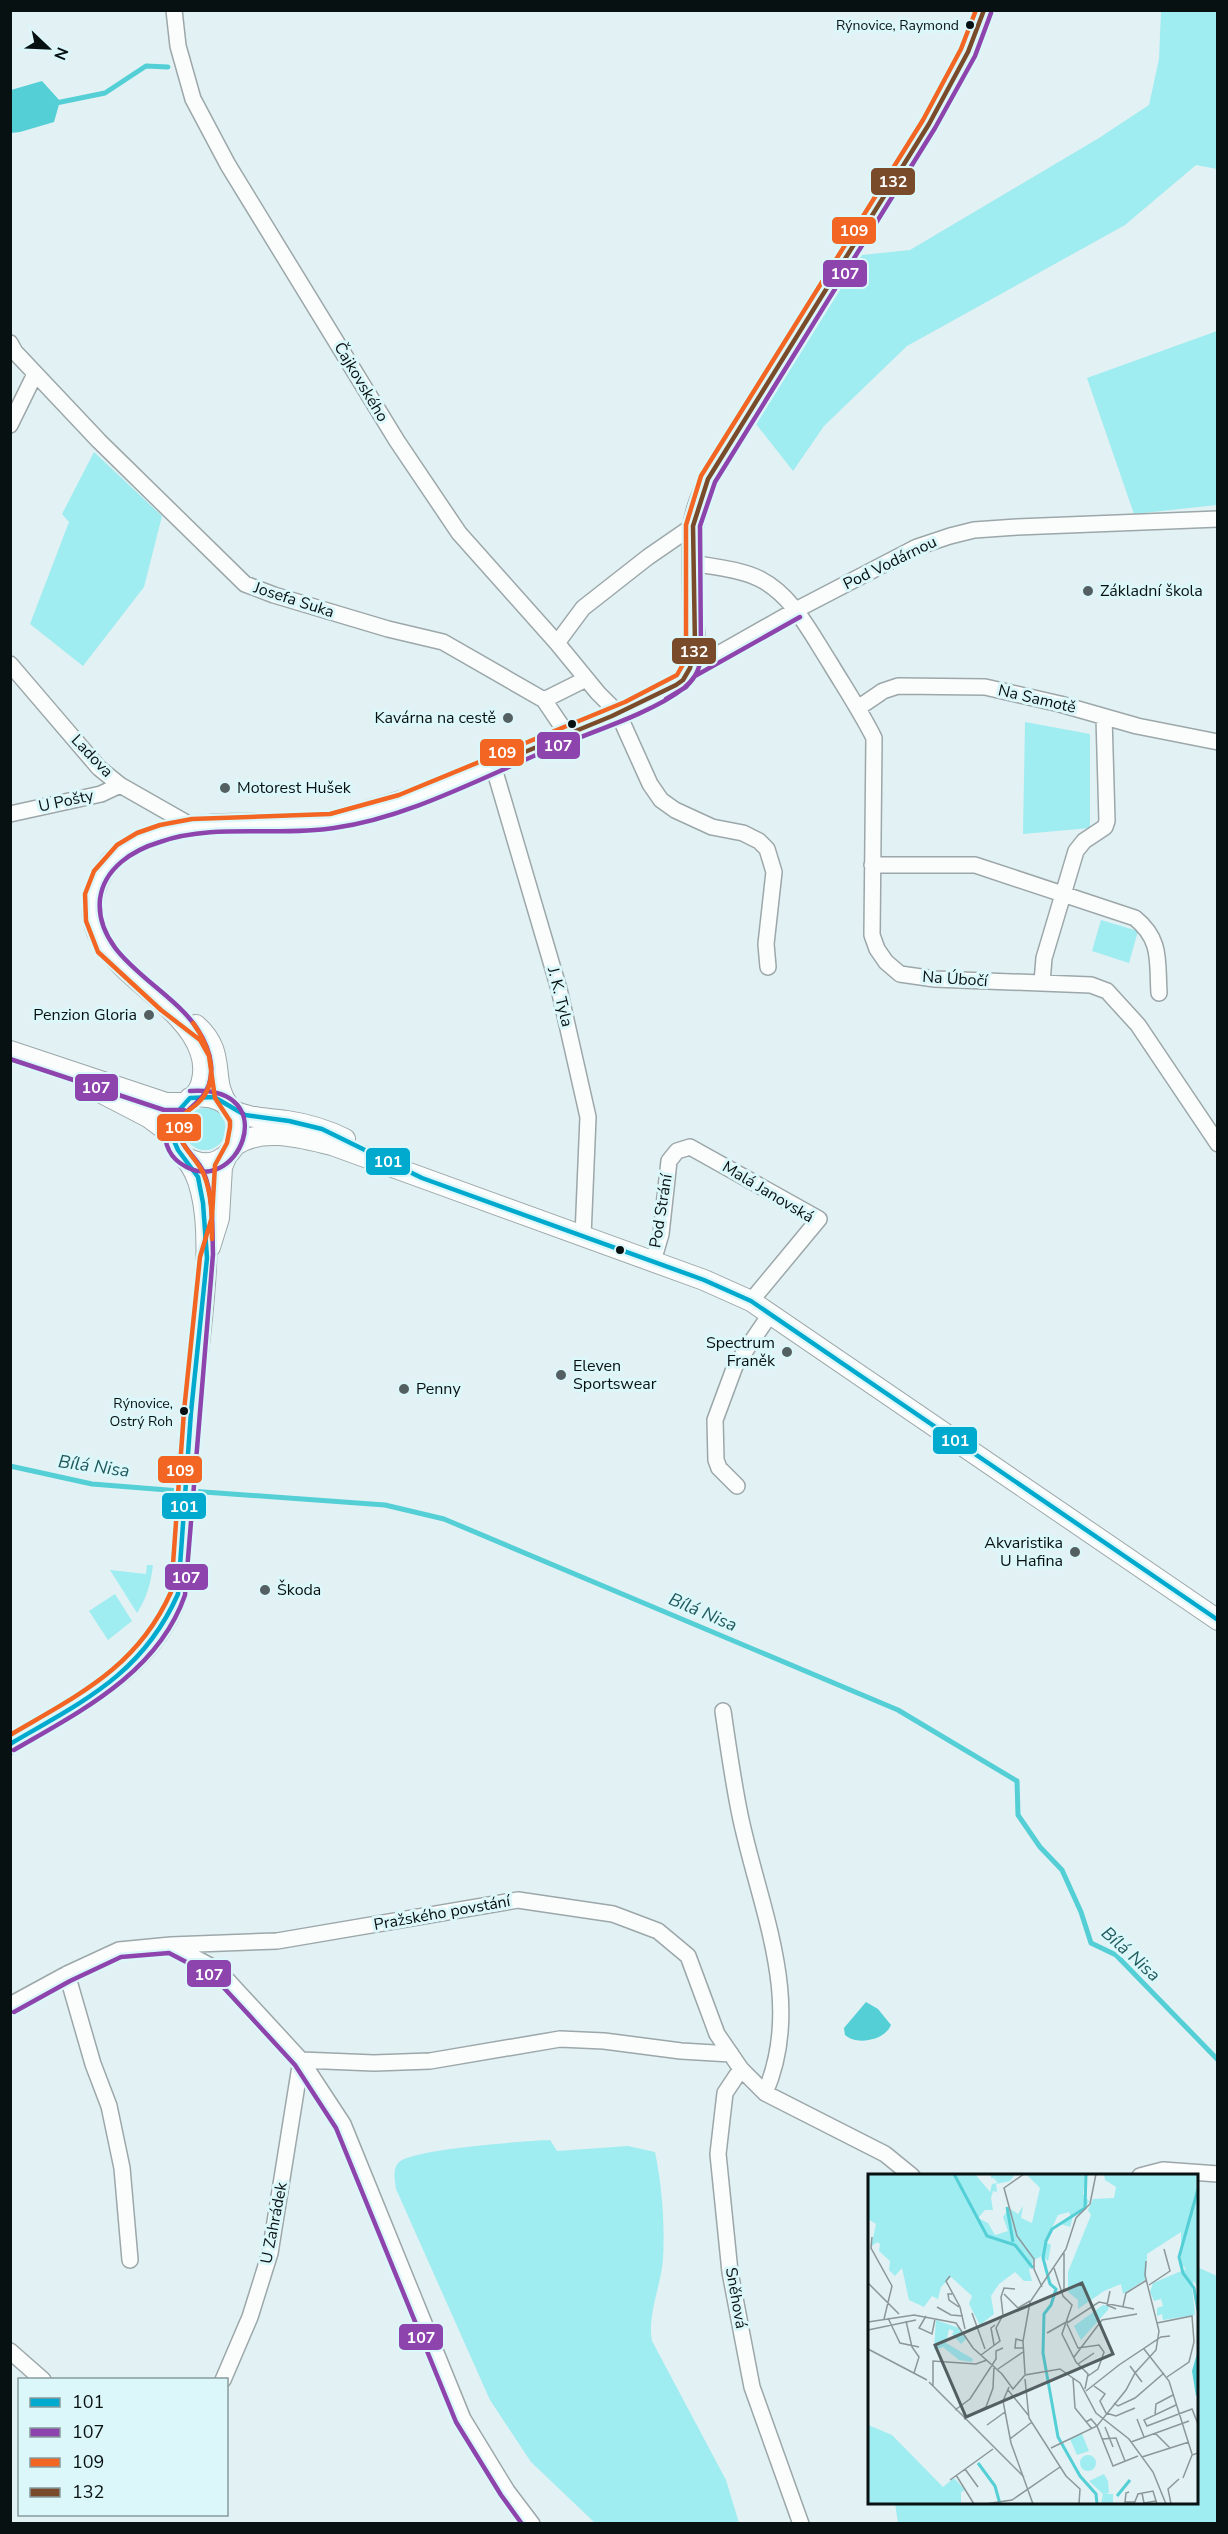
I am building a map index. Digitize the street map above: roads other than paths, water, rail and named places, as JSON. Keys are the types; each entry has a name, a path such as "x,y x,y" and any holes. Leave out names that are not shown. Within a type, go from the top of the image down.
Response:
{"street":[{"name":"Čajkovského","path":"174,10 178,46 194,99 228,165 397,441 459,533 618,713"},
{"path":"10,1744 117,1678 160,1634 178,1594 207,1258 201,1188 193,1167 174,1143 171,1134 173,1117 201,1087 203,1065 189,1029 105,948 93,921 92,896 100,875 122,851 140,840 162,832 192,826 331,821 401,802 618,713 682,681 694,661 693,526 698,505 712,471 929,124 968,52 984,10"},
{"name":"Josefa Suka","path":"10,343 15,352 99,441 245,584 274,596 388,630 443,642 543,700 567,734"},
{"path":"10,425 35,374"},
{"name":"Pod Vodárnou","path":"690,670 796,610 917,547 974,530 1218,519"},
{"path":"557,643 583,608 648,557 693,526"},
{"name":"Na Úbočí","path":"692,563 727,569 758,578 778,591 796,610 858,708 874,738 872,935 877,949 886,962 900,974 935,980 1091,985 1107,991 1138,1025 1218,1144"},
{"name":"Ladova","path":"10,664 99,768 120,785 192,826"},
{"path":"543,700 586,679"},
{"name":"Na Samotě","path":"858,708 883,691 898,686 986,687 1060,704 1137,726 1218,742"},
{"path":"618,713 650,784 661,800 675,810 712,827 743,833 759,841 767,849 774,872 766,944 768,968"},
{"path":"1042,982 1044,958 1078,846 1105,827 1107,821 1104,717"},
{"name":"J. K. Tyla","path":"493,765 559,989 588,1117 583,1236"},
{"name":"U Pošty","path":"10,814 101,794 120,785"},
{"path":"872,865 975,864 1135,918 1146,927 1155,942 1159,993"},
{"path":"166,1005 203,1031 212,1044 216,1054 221,1090 238,1127 231,1150 222,1167 219,1218 207,1258"},
{"path":"15,1053 166,1103 207,1096 214,1097 245,1115 289,1121 322,1129 406,1171"},
{"path":"15,1053 124,1103 158,1123 171,1134"},
{"path":"184,1156 202,1163 221,1159 244,1140 262,1135 306,1139 332,1145 653,1261 751,1301 1218,1620"},
{"name":"Pod Strání","path":"653,1261 660,1234 669,1161 677,1151 690,1146"},
{"name":"Malá Janovská","path":"690,1146 819,1219 751,1301"},
{"path":"737,1486 719,1468 716,1460 715,1420 735,1366 771,1313"},
{"path":"723,1711 740,1816 771,1933 781,1994 782,2031 774,2073 765,2093"},
{"name":"Pražského povstání","path":"10,2005 67,1974 119,1950 171,1945 278,1941 518,1900 613,1914 658,1931 688,1956 717,2034 741,2069 765,2093 885,2154 911,2174"},
{"path":"171,1945 218,1971 301,2060 343,2124 463,2419 507,2491 532,2523"},
{"path":"67,1974 93,2064 109,2106 122,2168 130,2260"},
{"path":"301,2060 374,2063 430,2061 560,2039 604,2040 681,2051 731,2054"},
{"name":"U Zahrádek","path":"223,2378 250,2317 270,2253 301,2060"},
{"name":"Sněhová","path":"741,2069 725,2093 718,2154 730,2272 752,2387 801,2523"},
{"path":"1145,2174 1163,2170 1218,2174"},
{"path":"10,2352 43,2378"}],"waterway":[{"path":"56,103 105,93 146,66 168,67"},
{"name":"Bílá Nisa","path":"10,1466 92,1484 180,1491"},
{"name":"Bílá Nisa","path":"190,1491 385,1505 444,1519 898,1710 1017,1781 1018,1815 1040,1847 1062,1870 1081,1912 1091,1943 1116,1955 1218,2060"}],"place":[{"name":"Rýnovice, Raymond","path":"970,25"},
{"name":"Základní škola","path":"1088,591"},
{"name":"Kavárna na cestě","path":"508,718"},
{"name":"Motorest Hušek","path":"225,788"},
{"name":"Penzion Gloria","path":"149,1015"},
{"name":"Spectrum Franěk","path":"787,1352"},
{"name":"Eleven Sportswear","path":"561,1375"},
{"name":"Penny","path":"404,1389"},
{"name":"Rýnovice, Ostrý Roh","path":"184,1411"},
{"name":"Akvaristika U Hafina","path":"1075,1552"},
{"name":"Škoda","path":"265,1590"}]}
